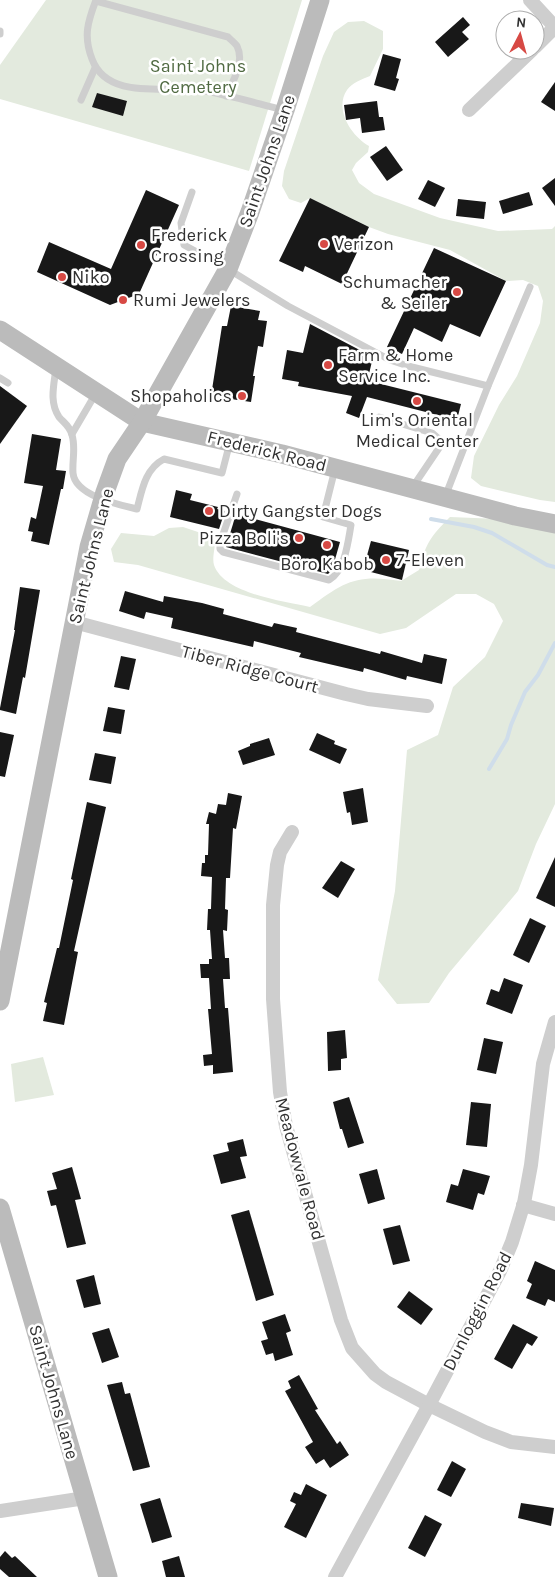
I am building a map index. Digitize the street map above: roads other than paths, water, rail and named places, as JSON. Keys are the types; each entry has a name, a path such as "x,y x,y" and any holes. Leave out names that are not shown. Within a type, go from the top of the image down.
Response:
{"street":[{"name":"Saint Johns Lane","path":"0,1001 89,547 103,500 117,459 142,422 228,269 285,110 320,0"},
{"path":"530,0 555,27 545,37"},
{"path":"469,110 522,60"},
{"name":"Frederick Road","path":"0,330 142,422 336,468 555,524"},
{"name":"Tiber Ridge Court","path":"74,622 340,693 368,699 427,706"},
{"name":"Meadowvale Road","path":"292,832 280,852 274,883 272,927 273,999 280,1092 286,1126 341,1320 352,1348 375,1374 429,1405 485,1432 511,1442 555,1447"},
{"name":"Dunloggin Road","path":"335,1577 500,1271 512,1242 523,1205 531,1164 543,1064 555,1022"},
{"path":"523,1205 555,1214"},
{"name":"Saint Johns Lane","path":"0,1208 108,1577"},
{"path":"0,1511 85,1498"}],"lane":[{"path":"226,96 238,72 239,57 237,46 228,37 96,0 89,20 86,37 95,68 108,79 132,87 160,90 186,88 285,110"},
{"path":"81,100 95,68"},
{"path":"192,192 182,223 184,245 228,269 288,306 390,360 488,386"},
{"path":"445,497 488,386 530,287"},
{"path":"56,367 52,399 59,416 68,425 72,434 75,446 73,475 80,486 103,500 137,509 142,486 148,473 156,463 164,459 222,473 230,442"},
{"path":"0,378 8,384"},
{"path":"72,434 96,393"},
{"path":"379,417 432,432 440,440 439,448 412,488"},
{"path":"237,494 220,543 220,549 224,552 329,580 334,577 340,566 351,525 323,517 336,468"}],"waterway":[{"path":"431,519 474,527 492,533 547,565 555,567"},
{"path":"489,769 507,739 525,692 538,675 555,643"}],"place":[{"name":"Verizon","path":"324,244"},
{"name":"Frederick Crossing","path":"141,245"},
{"name":"Niko","path":"62,277"},
{"name":"Schumacher & Seiler","path":"457,292"},
{"name":"Rumi Jewelers","path":"123,300"},
{"name":"Farm & Home Service Inc.","path":"328,365"},
{"name":"Shopaholics","path":"242,396"},
{"name":"Lim's Oriental Medical Center","path":"417,401"},
{"name":"Dirty Gangster Dogs","path":"209,511"},
{"name":"Pizza Boli's","path":"299,538"},
{"name":"Böro Kabob","path":"327,545"},
{"name":"7-Eleven","path":"386,560"}],"park label":[{"name":"Saint Johns Cemetery","path":"198,76"}]}
